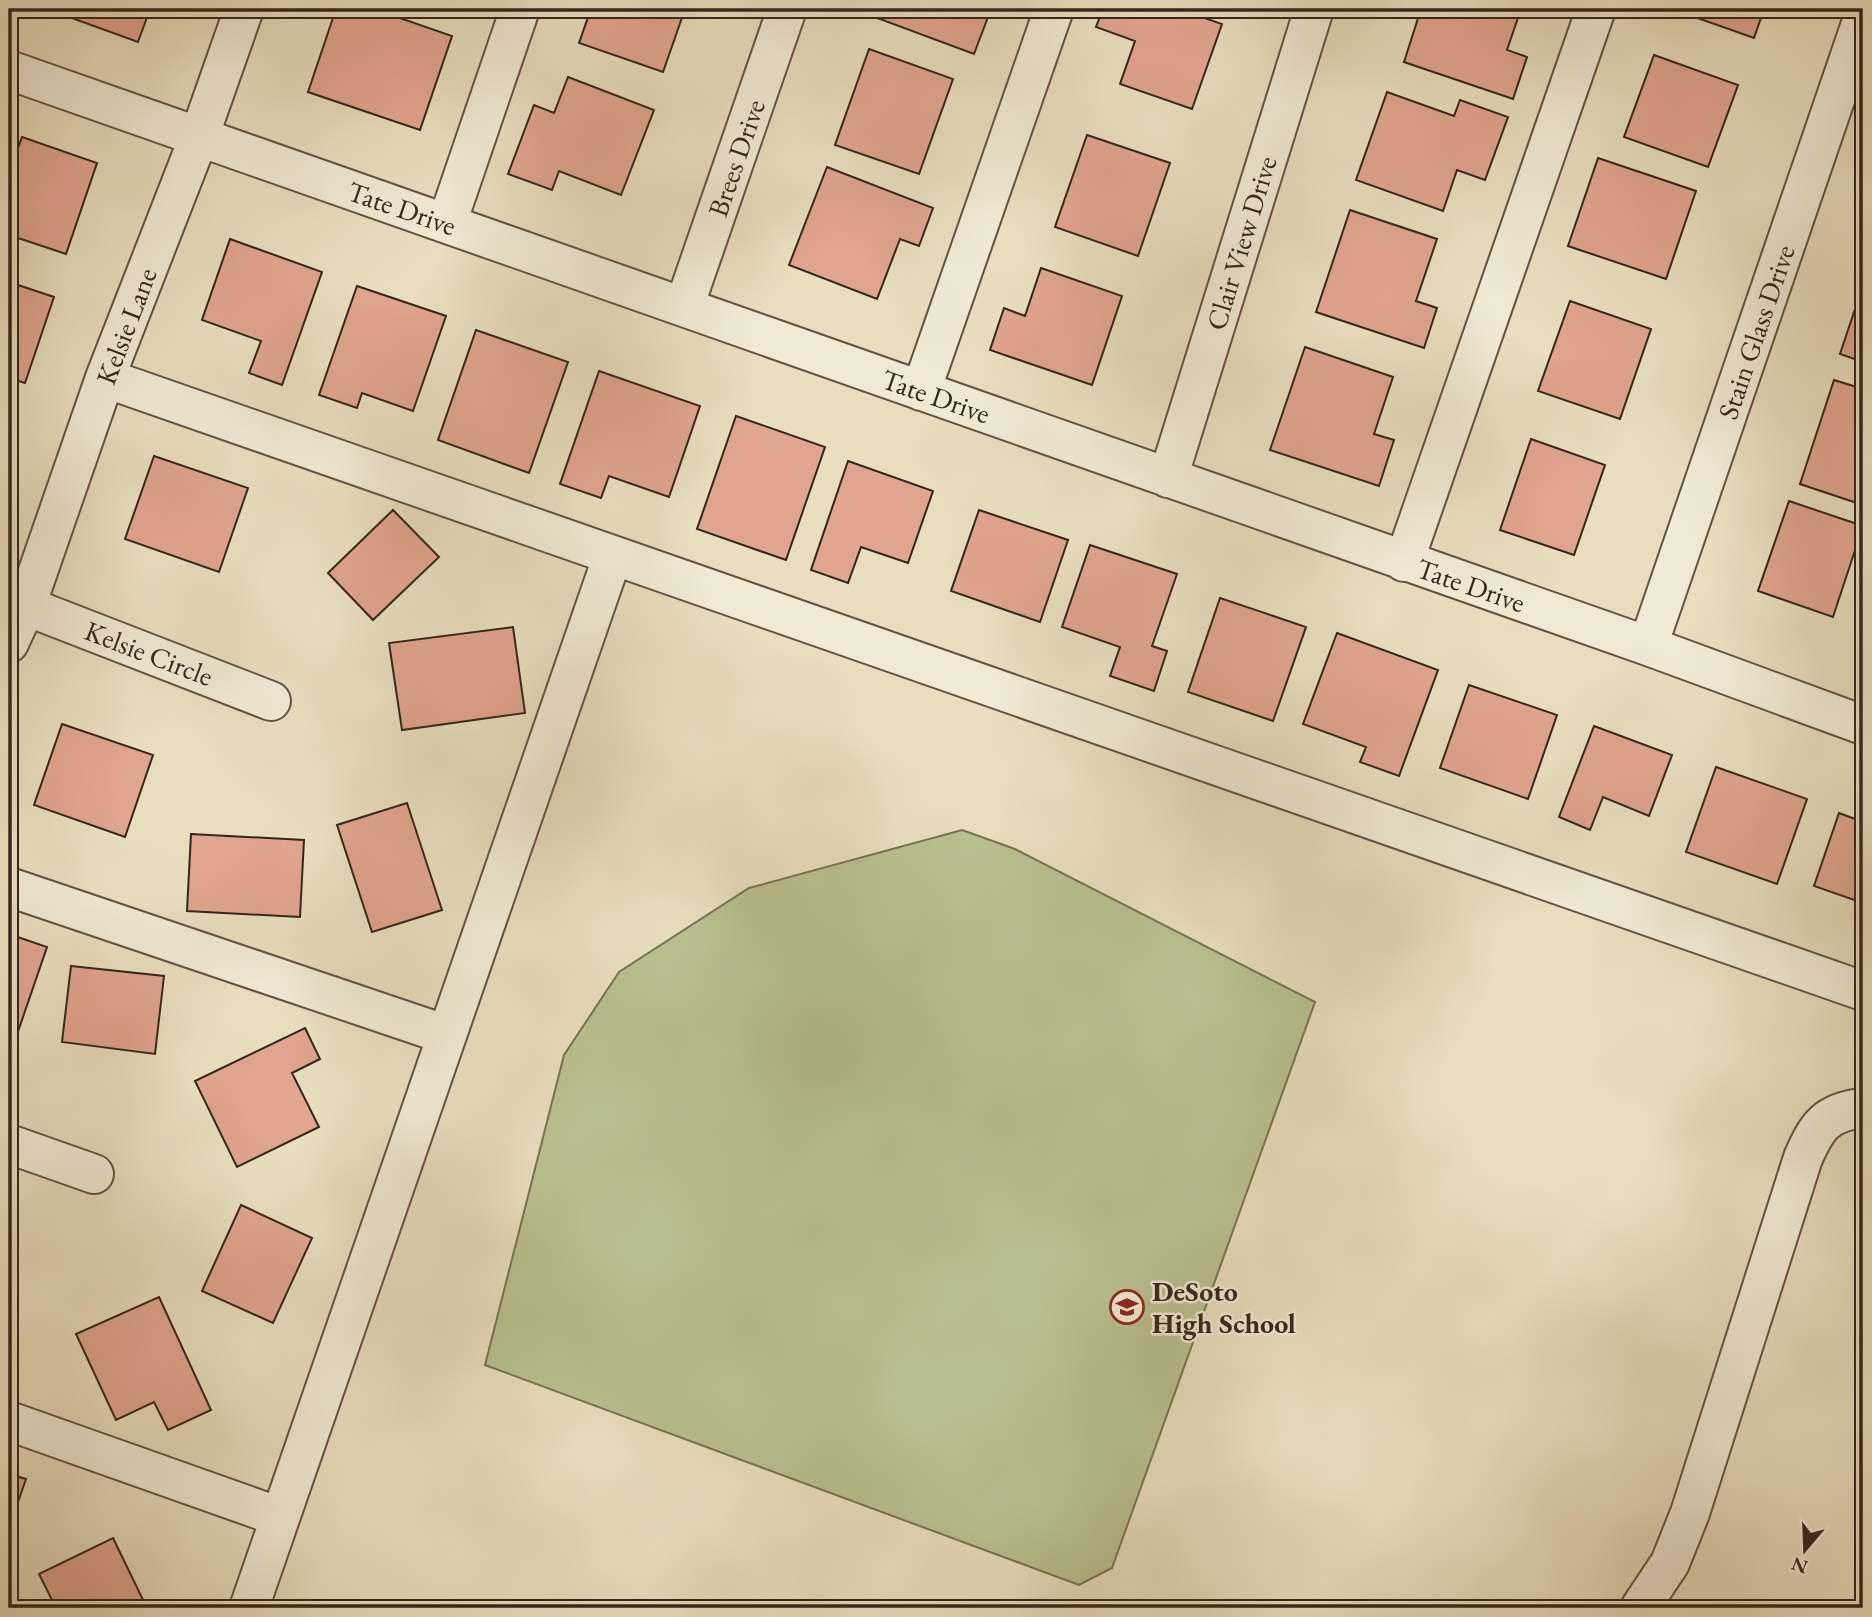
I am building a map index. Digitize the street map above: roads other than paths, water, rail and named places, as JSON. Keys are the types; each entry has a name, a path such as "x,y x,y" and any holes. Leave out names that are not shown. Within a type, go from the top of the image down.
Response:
{"street":[{"name":"Kelsie Lane","path":"9,643 26,606 105,378 199,137 244,9"},
{"path":"447,223 520,9"},
{"name":"Brees Drive","path":"684,307 787,9"},
{"path":"921,391 1054,9"},
{"name":"Clair View Drive","path":"1168,478 1314,9"},
{"path":"1404,562 1596,9"},
{"name":"Stain Glass Drive","path":"1648,646 1863,18"},
{"name":"Tate Drive","path":"9,70 1648,646 1863,725"},
{"path":"105,378 1863,991"},
{"path":"249,1608 613,555"},
{"name":"Kelsie Circle","path":"26,606 271,701"},
{"path":"9,887 447,1035"},
{"path":"1648,1606 1670,1563 1690,1513 1803,1158 1815,1129 1830,1116 1863,1108"},
{"path":"9,1144 94,1174"},
{"path":"9,1421 280,1517"}],"place":[{"name":"DeSoto High School","path":"1127,1307"}]}
